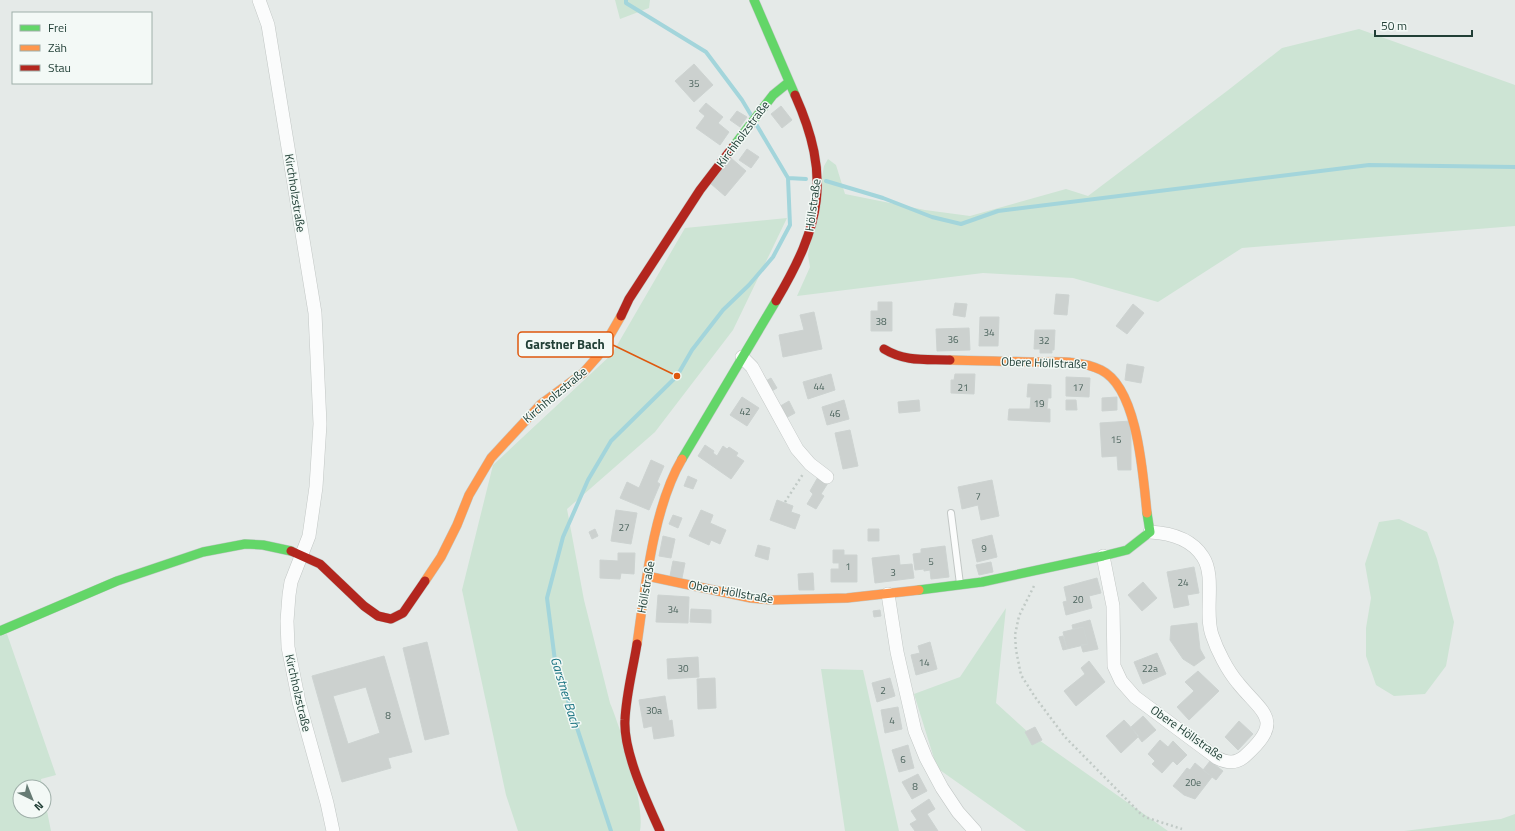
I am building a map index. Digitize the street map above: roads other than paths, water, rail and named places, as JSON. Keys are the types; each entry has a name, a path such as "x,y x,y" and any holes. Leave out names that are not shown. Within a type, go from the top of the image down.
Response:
{"street":[{"name":"Kirchholzstraße","path":"259,0 268,25 316,313 320,424 312,516 303,554 291,582 287,621 288,647 299,702 327,803 333,831"},
{"name":"Höllstraße","path":"660,831 645,794 626,734 627,703 647,576 657,526 674,472 793,272 808,237 814,215 817,192 816,155 802,111 754,0"},
{"name":"Kirchholzstraße","path":"303,554 320,564 364,606 378,616 391,618 403,613 441,556 457,525 469,495 491,458 541,404 583,373 598,356 613,332 630,299 700,190 764,106 779,88 789,82"},
{"name":"Obere Höllstraße","path":"884,349 895,356 908,359 1081,363 1091,364 1102,369 1116,384 1130,408 1134,419 1145,508 1150,532"},
{"path":"742,357 752,367 797,449 810,464 827,477"},
{"name":"Obere Höllstraße","path":"647,576 752,598 772,600 816,600 888,594 982,582 1127,550 1150,532 1164,533 1182,539 1199,552 1206,564 1209,622 1212,635 1236,681 1259,705 1266,717 1267,724 1262,738 1240,760 1228,762 1217,758 1136,697 1121,681 1114,666 1114,606 1103,556"},
{"path":"0,631 110,583 149,568 205,552 234,546 255,544 303,554"},
{"path":"888,594 897,652 915,731 926,758 942,788 958,812 975,831"}],"lane":[{"path":"951,513 960,585"}],"waterway":[{"name":"Garstner Bach","path":"626,0 626,3 706,52 742,100 751,115"},
{"name":"Garstner Bach","path":"611,831 555,661 547,598 563,537 588,480 611,441 677,376 692,350 723,310 749,285 773,257 790,225 788,178 756,124"},
{"path":"826,181 883,198 932,217 961,224 998,211 1369,165 1515,167"},
{"path":"788,178 806,179"}],"place":[{"name":"Garstner Bach","path":"677,376"}]}
